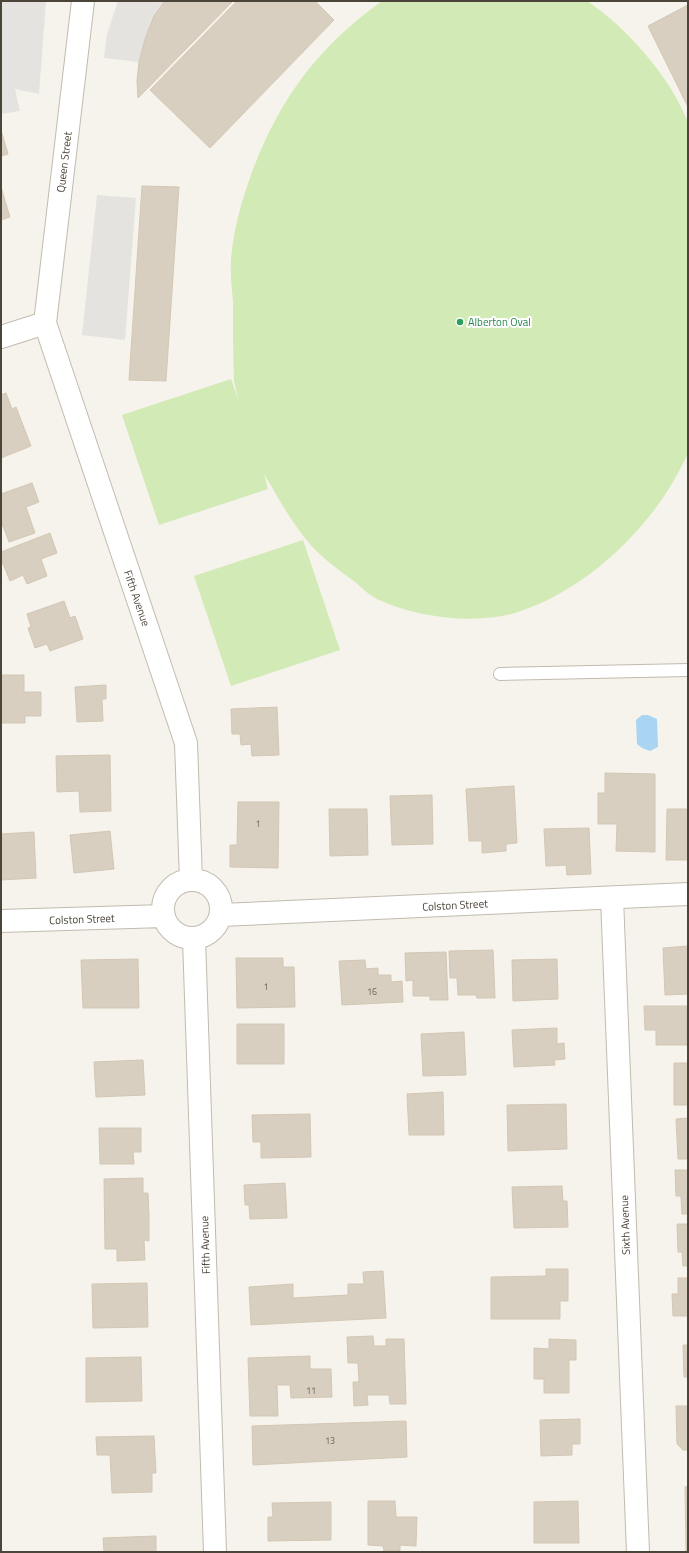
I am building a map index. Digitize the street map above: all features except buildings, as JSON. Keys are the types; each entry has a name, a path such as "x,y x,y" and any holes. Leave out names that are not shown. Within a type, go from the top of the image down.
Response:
{"street":[{"name":"Queen Street","path":"45,323 83,1"},
{"path":"1,337 45,323"},
{"name":"Fifth Avenue","path":"45,323 186,743 191,880"},
{"path":"191,880 210,886 217,894 221,903 221,915 217,925 202,937 194,939 174,933 164,916 163,906 166,896 172,888 180,882 191,880"},
{"name":"Colston Street","path":"221,915 688,894"},
{"name":"Sixth Avenue","path":"612,898 638,1552"},
{"name":"Colston Street","path":"1,921 164,916"},
{"name":"Fifth Avenue","path":"194,939 215,1552"}],"lane":[{"path":"500,674 688,670"}],"green space":[{"name":"Alberton Oval","path":"382,1 587,1 611,19 634,41 671,89 688,122 688,453 675,479 658,504 618,551 594,571 569,588 542,602 515,613 499,617 464,619 428,615 394,606 369,594 328,562 310,544 288,515 264,474 268,489 159,525 122,415 231,379 238,399 234,381 231,260 238,215 252,172 275,121 304,76 320,56 339,37"},
{"path":"303,540 340,650 231,686 194,576"}],"shaded area":[{"path":"1,1 46,1 39,94 15,89 20,111 1,114"},
{"path":"118,1 166,1 154,16 145,39 139,62 104,58 107,34"},
{"path":"97,195 136,198 125,340 82,335"}],"water":[{"path":"642,715 648,715 657,719 658,747 650,751 637,744 636,720"}],"place":[{"name":"Alberton Oval","path":"460,322"}]}
